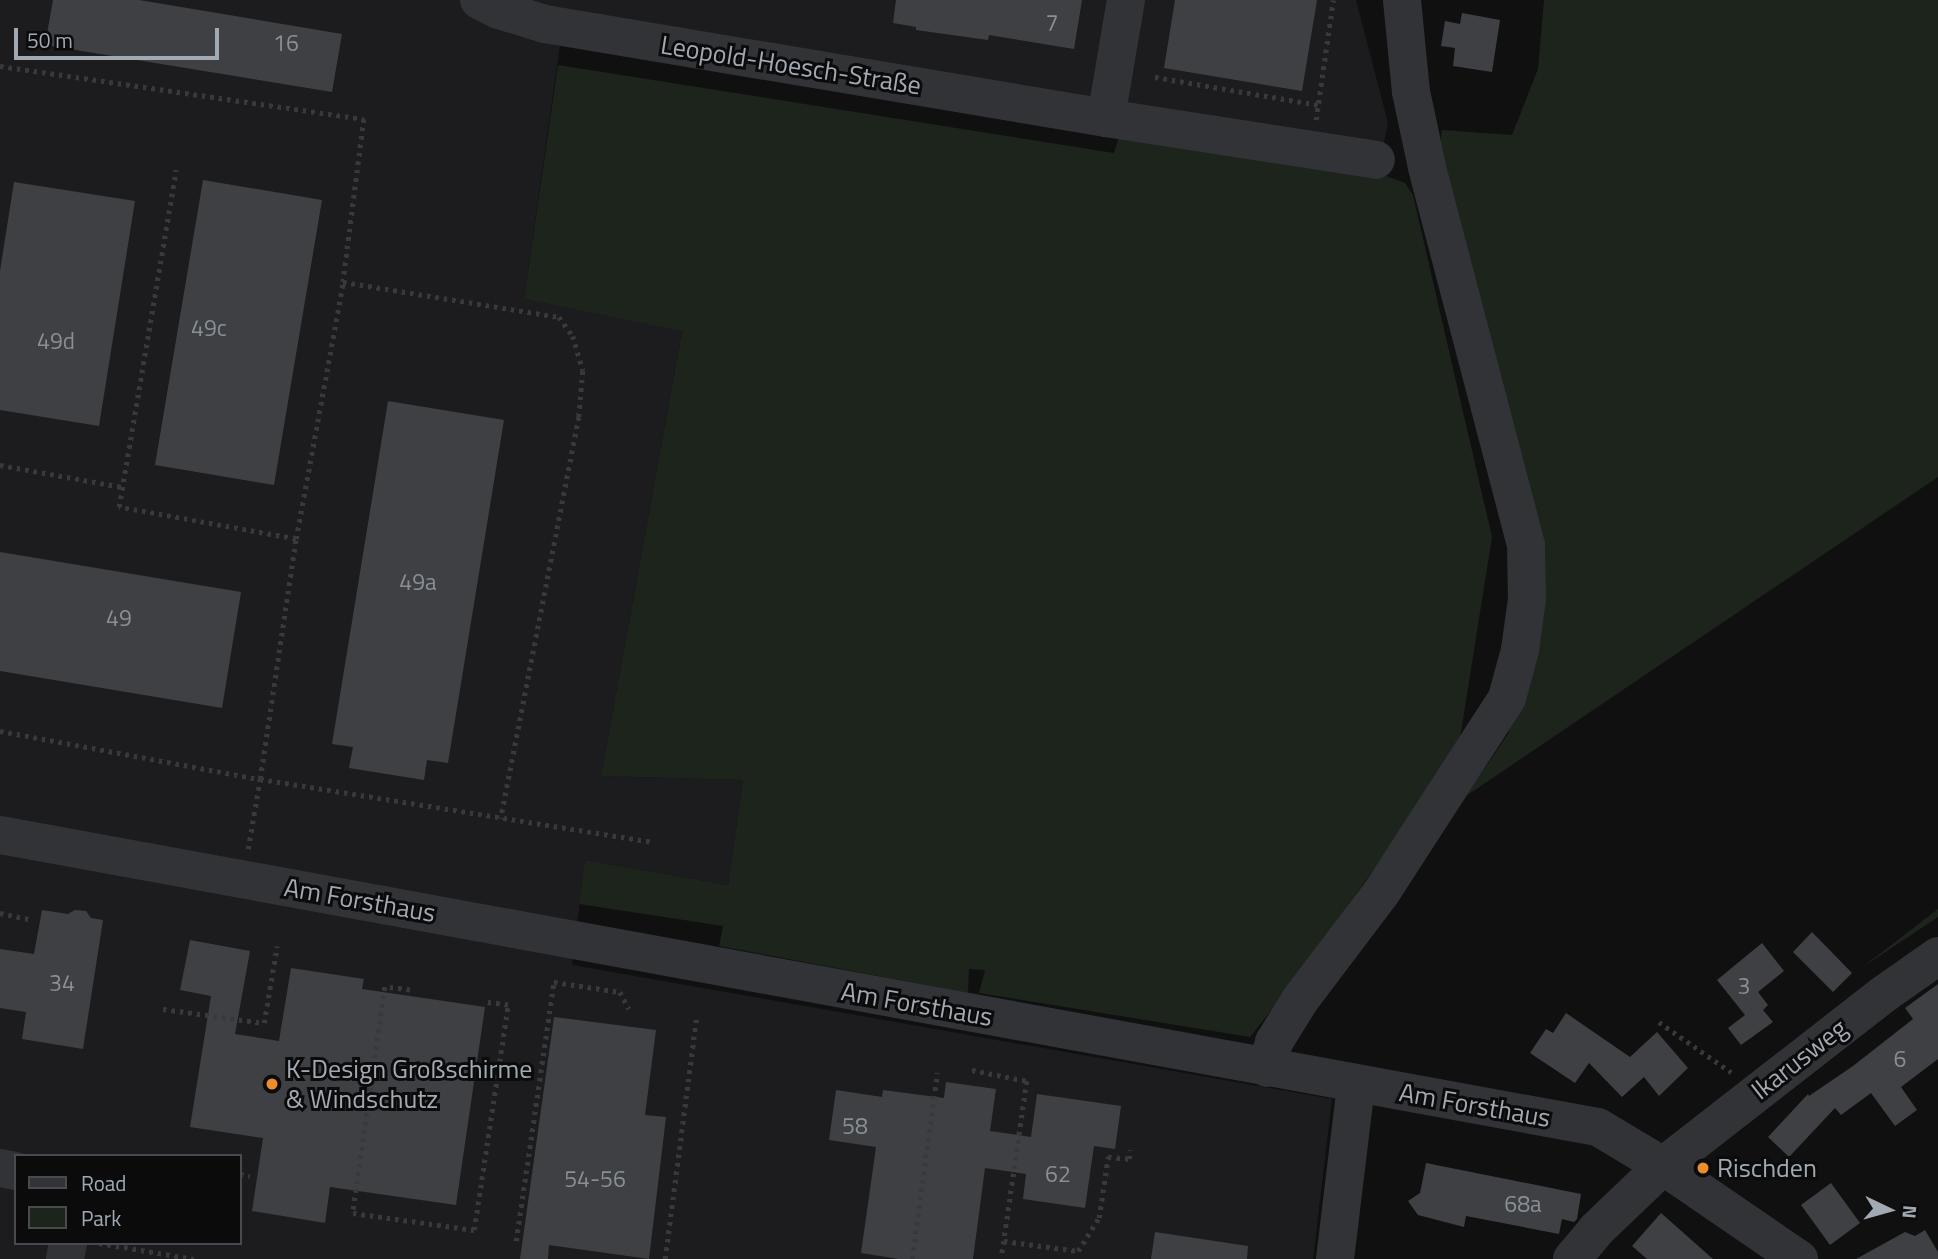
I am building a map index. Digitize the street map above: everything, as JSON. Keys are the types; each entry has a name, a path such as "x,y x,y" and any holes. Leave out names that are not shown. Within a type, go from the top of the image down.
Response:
{"street":[{"name":"Leopold-Hoesch-Straße","path":"479,0 499,10 545,24 1376,160"},
{"path":"1107,118 1126,0"},
{"path":"1267,1069 1274,1042 1300,999 1381,893 1507,698 1520,650 1527,599 1526,545 1419,129 1411,92 1402,0"},
{"name":"Am Forsthaus","path":"0,835 1267,1069 1508,1108 1598,1127 1663,1166 1799,1259"},
{"name":"Ikarusweg","path":"1572,1259 1596,1230 1663,1166 1884,993 1938,956"},
{"path":"1335,1259 1356,1085"}],"path":[{"path":"1311,151 1333,0"},
{"path":"0,66 365,119 343,282 296,539 243,879"},
{"path":"1156,78 1318,105"},
{"path":"176,170 119,507 296,539"},
{"path":"343,282 559,317 573,336 583,371 579,416 501,818"},
{"path":"0,465 122,487"},
{"path":"0,731 260,779 653,842"},
{"path":"0,914 28,919"},
{"path":"163,1009 264,1023 277,946"},
{"path":"516,1241 554,982 620,992 629,1009"},
{"path":"410,990 385,987 353,1213 474,1230 508,1005 483,1002"},
{"path":"665,1259 696,1019"},
{"path":"1659,1022 1758,1091"},
{"path":"972,1070 1027,1081 1002,1255"},
{"path":"912,1259 937,1073"},
{"path":"1004,1241 1077,1251 1099,1218 1108,1157 1129,1160 1130,1150"},
{"path":"242,1174 250,1175"},
{"path":"110,1245 194,1259"}],"shaded area":[{"path":"0,0 1356,0 1388,123 1383,147 565,10 524,299 682,330 601,776 743,780 728,885 585,860 572,965 1332,1099 1313,1259 0,1259"}],"green space":[{"path":"1544,0 1938,0 1938,477 1466,796 1508,734 1536,651 1439,152 1442,130 1512,135 1538,69"},
{"path":"558,65 1114,153 1120,133 1381,174 1405,183 1413,195 1492,537 1458,751 1286,992 1250,1037 979,993 985,970 969,969 968,993 719,946 723,926 579,904 585,860 728,885 743,780 601,776 682,331 524,299"},
{"path":"1938,909 1938,917 1860,969"}],"building":[{"path":"53,0 139,0 342,34 332,92 45,45"},
{"path":"896,0 1082,0 1074,49 989,35 988,40 916,30 916,27 893,23"},
{"path":"1175,0 1317,0 1302,91 1164,68"},
{"path":"1462,13 1500,20 1492,72 1453,66 1455,48 1441,46 1445,21 1460,24"},
{"path":"203,180 322,200 274,485 155,465"},
{"path":"14,182 135,201 99,426 0,410 0,271"},
{"path":"388,401 504,420 448,763 427,760 424,780 349,768 353,747 332,744"},
{"path":"0,552 241,592 222,708 0,671"},
{"path":"42,910 68,914 75,910 86,911 91,918 103,920 83,1049 22,1039 26,1012 0,1008 0,949 34,954"},
{"path":"1812,932 1852,973 1833,992 1793,952"},
{"path":"190,940 250,951 235,1034 279,1041 291,968 364,979 362,989 485,1007 456,1205 330,1187 325,1223 252,1211 263,1138 190,1127 211,996 180,990"},
{"path":"1762,943 1784,971 1758,992 1768,1005 1763,1010 1773,1022 1741,1045 1728,1028 1745,1015 1717,980"},
{"path":"1938,984 1938,1059 1901,1087 1917,1110 1895,1126 1871,1093 1841,1115 1835,1108 1789,1157 1768,1137 1808,1094 1809,1096 1853,1066 1913,1019 1905,1008"},
{"path":"1566,1013 1630,1057 1657,1032 1688,1068 1659,1096 1644,1077 1622,1097 1589,1063 1575,1083 1530,1053 1546,1029 1553,1033"},
{"path":"554,1017 656,1030 645,1115 666,1117 649,1259 549,1245 548,1259 520,1259"},
{"path":"946,1082 996,1089 990,1131 1031,1137 1037,1094 1121,1106 1115,1149 1094,1146 1085,1208 1023,1199 1026,1174 985,1168 973,1259 899,1259 861,1253 876,1147 829,1140 836,1090 882,1097 883,1090 944,1098"},
{"path":"1426,1163 1581,1194 1577,1219 1574,1222 1562,1219 1559,1234 1466,1216 1464,1227 1418,1215 1408,1201 1420,1193"},
{"path":"1831,1183 1860,1223 1830,1245 1801,1205"},
{"path":"1661,1213 1713,1259 1647,1259 1632,1246"},
{"path":"1925,1230 1938,1252 1938,1259 1856,1259 1905,1232 1915,1236"},
{"path":"1155,1232 1248,1246 1247,1259 1151,1259"}],"place":[{"name":"K-Design Großschirme & Windschutz","path":"272,1084"},
{"name":"Rischden","path":"1703,1168"}]}
